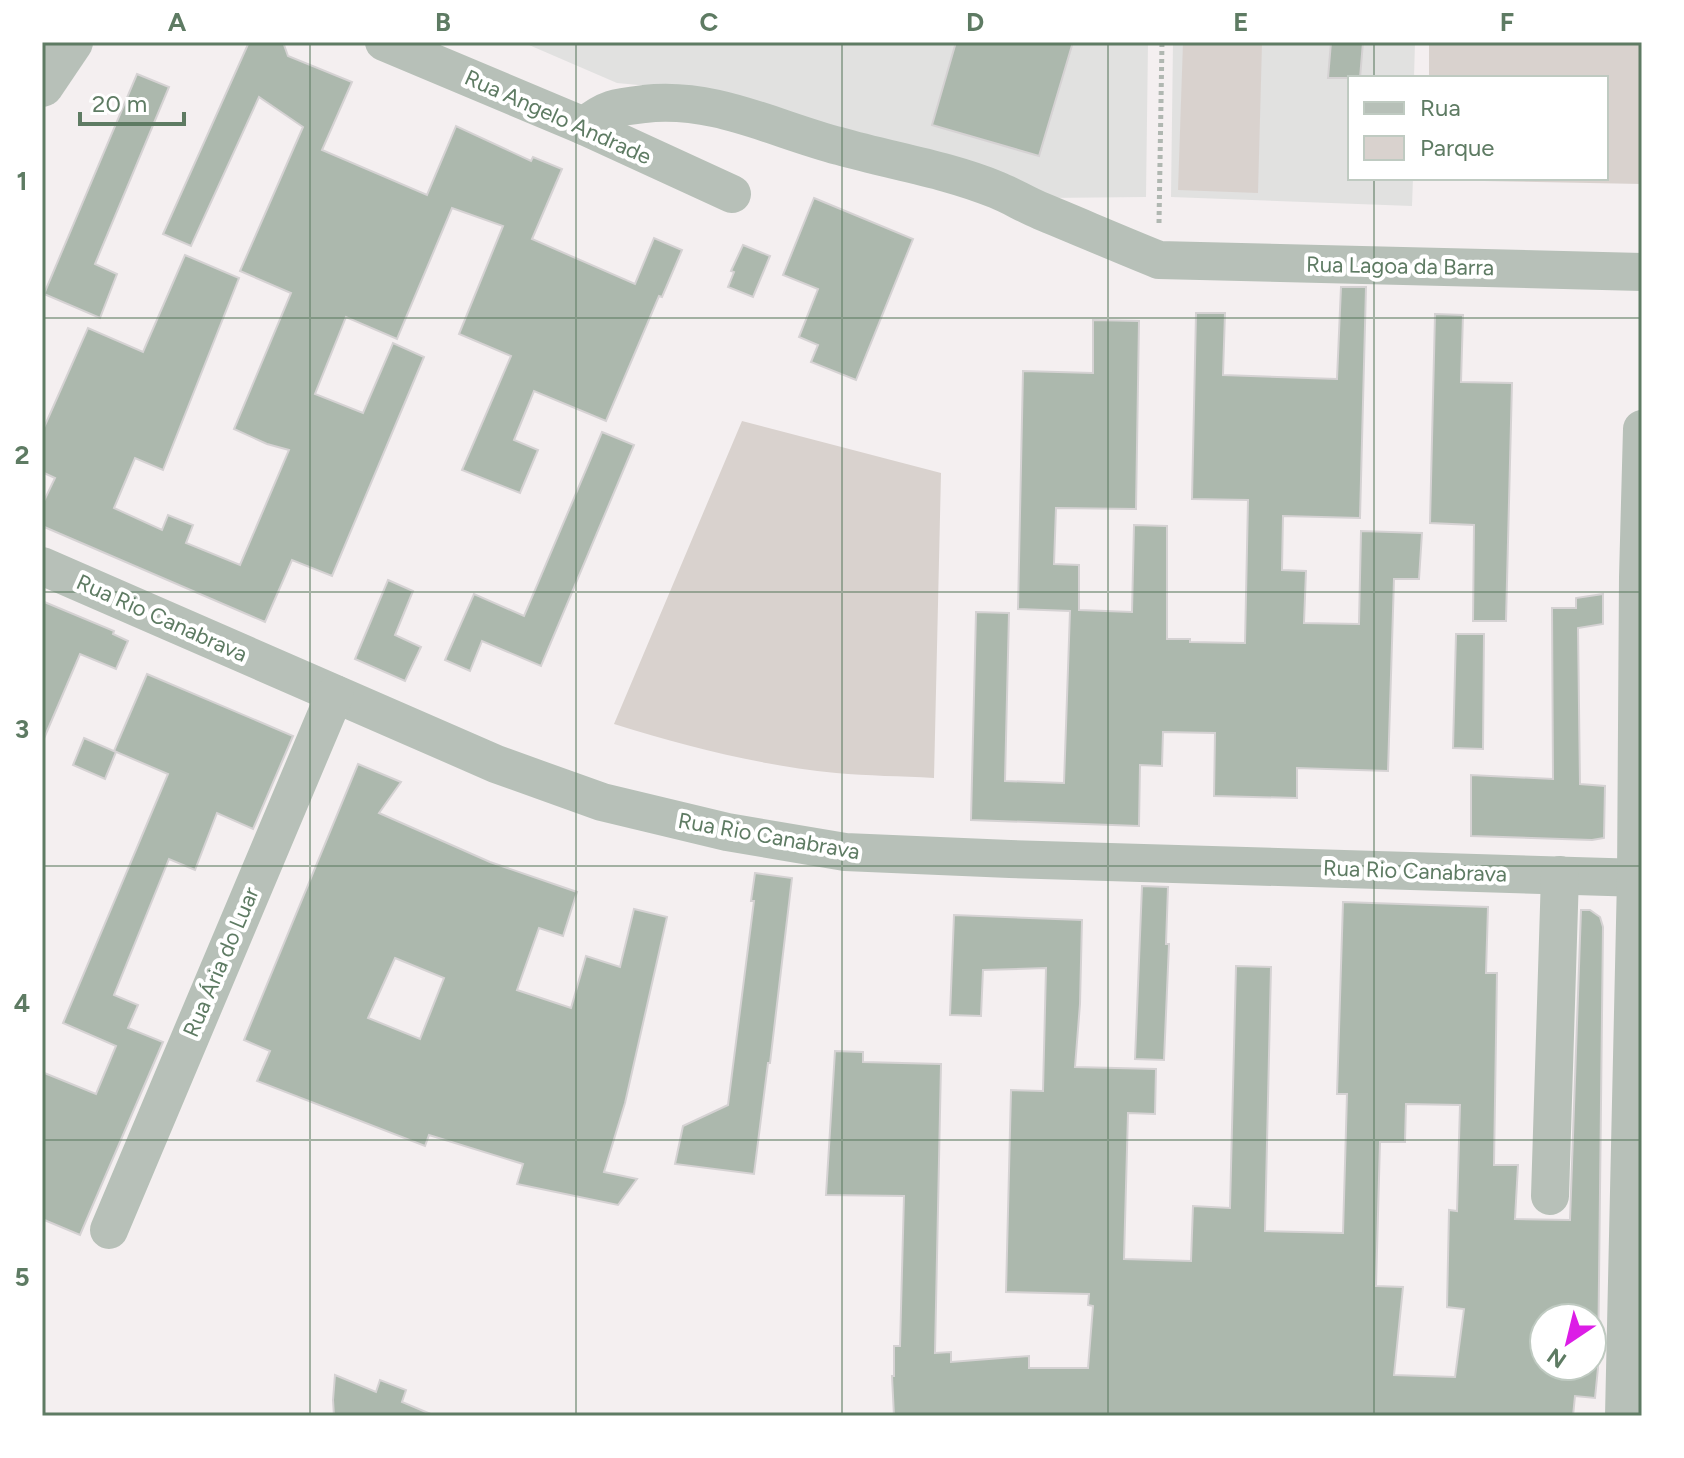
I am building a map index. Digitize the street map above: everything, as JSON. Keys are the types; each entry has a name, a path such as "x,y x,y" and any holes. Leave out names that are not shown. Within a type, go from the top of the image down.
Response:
{"street":[{"path":"42,85 71,42"},
{"name":"Rua Angelo Andrade","path":"384,42 584,126 732,194"},
{"path":"584,126 600,113 623,106 656,102 717,108 838,146 912,163 998,190 1159,260"},
{"name":"Rua Lagoa da Barra","path":"1159,260 1642,272"},
{"path":"1624,1416 1639,878 1642,429"},
{"name":"Rua Rio Canabrava","path":"42,566 496,764 602,802 727,832 845,852 1639,878"},
{"name":"Rua Ária do Luar","path":"109,1230 335,694"},
{"path":"1550,1196 1560,875"}],"path":[{"path":"1159,260 1162,42"}],"shaded area":[{"path":"531,42 1148,42 1146,197 1045,198 691,90 617,83 529,45"},
{"path":"1173,42 1415,42 1414,76 1348,76 1348,180 1413,180 1412,206 1171,197"}],"green space":[{"path":"1183,42 1262,44 1258,193 1178,190"},
{"path":"1429,42 1642,42 1642,184 1427,180 1608,180 1608,76 1429,76"},
{"path":"742,421 941,473 934,778 836,773 779,765 696,748 614,724"}],"building":[{"path":"249,42 283,42 288,56 352,82 322,150 427,195 456,126 531,161 533,157 562,169 532,239 635,284 654,238 682,250 606,421 534,391 514,440 538,450 520,493 462,470 511,356 459,334 503,226 452,208 397,339 346,317 315,394 363,413 393,343 424,357 332,576 292,560 265,622 42,526 42,505 55,478 42,472 42,432 88,328 143,352 185,255 239,278 163,470 135,458 114,508 162,530 168,515 193,525 186,543 240,565 289,450 234,429 291,293 240,271 303,127 259,97 191,246 163,234"},
{"path":"956,42 1073,42 1039,156 932,125"},
{"path":"1331,42 1363,42 1360,76 1328,78"},
{"path":"137,74 169,87 95,264 117,274 100,318 44,294"},
{"path":"814,198 913,239 856,380 811,362 818,345 799,337 818,289 783,275"},
{"path":"743,245 770,256 753,297 728,287 734,272 731,271"},
{"path":"1341,287 1366,287 1360,518 1283,516 1282,570 1306,571 1304,623 1359,624 1361,531 1422,533 1419,579 1394,579 1388,771 1297,768 1297,798 1214,796 1215,733 1163,732 1162,766 1140,765 1139,826 971,820 976,612 1009,613 1005,781 1064,783 1070,611 1018,609 1023,371 1093,373 1093,320 1139,321 1136,509 1056,508 1054,564 1079,565 1079,610 1132,612 1134,525 1167,526 1167,639 1245,643 1248,500 1192,499 1196,313 1225,313 1223,375 1337,379"},
{"path":"1435,314 1463,315 1461,382 1512,383 1506,621 1473,621 1474,525 1430,523"},
{"path":"602,432 634,445 541,666 482,641 470,671 445,660 474,594 524,616"},
{"path":"388,580 413,591 395,635 421,647 405,681 355,659"},
{"path":"1603,594 1603,624 1578,628 1580,784 1605,786 1604,838 1471,836 1471,775 1553,779 1552,608 1576,608 1576,598"},
{"path":"42,601 114,631 113,634 128,641 116,669 80,654 42,743"},
{"path":"1456,634 1484,634 1483,749 1453,748"},
{"path":"147,674 293,736 253,829 217,813 195,870 169,859 114,995 138,1005 128,1028 163,1042 80,1235 42,1219 42,1072 96,1094 116,1046 63,1023 168,774 114,751"},
{"path":"84,738 116,752 105,779 73,765"},
{"path":"358,764 401,782 379,813 490,862 577,892 563,936 539,928 517,990 571,1008 586,956 620,967 634,909 667,917 625,1103 604,1172 637,1179 618,1205 517,1184 523,1164 429,1135 425,1146 257,1081 270,1051 244,1040","holes":["395,958 444,978 420,1039 368,1018"]},
{"path":"755,873 792,878 754,1174 675,1164 683,1126 728,1105"},
{"path":"1142,886 1168,887 1164,1060 1135,1059"},
{"path":"1343,902 1488,907 1486,973 1497,973 1494,1165 1518,1165 1515,1219 1570,1220 1581,910 1590,910 1600,917 1603,927 1599,1302 1528,1302 1528,1382 1597,1382 1595,1398 1575,1396 1573,1416 894,1416 892,1376 894,1346 900,1346 904,1196 826,1195 835,1051 863,1052 863,1062 941,1064 935,1353 951,1352 951,1362 1029,1356 1029,1368 1088,1368 1093,1306 1088,1305 1089,1294 1006,1292 1011,1090 1043,1091 1046,968 983,970 981,1016 950,1015 954,915 1082,920 1075,1067 1156,1069 1155,1114 1128,1113 1124,1259 1191,1261 1193,1206 1230,1208 1236,966 1271,967 1265,1231 1343,1233 1347,1094 1337,1094","holes":["1406,1104 1460,1105 1457,1211 1449,1210 1447,1307 1464,1309 1455,1377 1394,1375 1403,1287 1376,1286 1380,1142 1405,1142"]},
{"path":"335,1375 376,1392 380,1380 406,1390 402,1402 433,1416 334,1416"}]}
